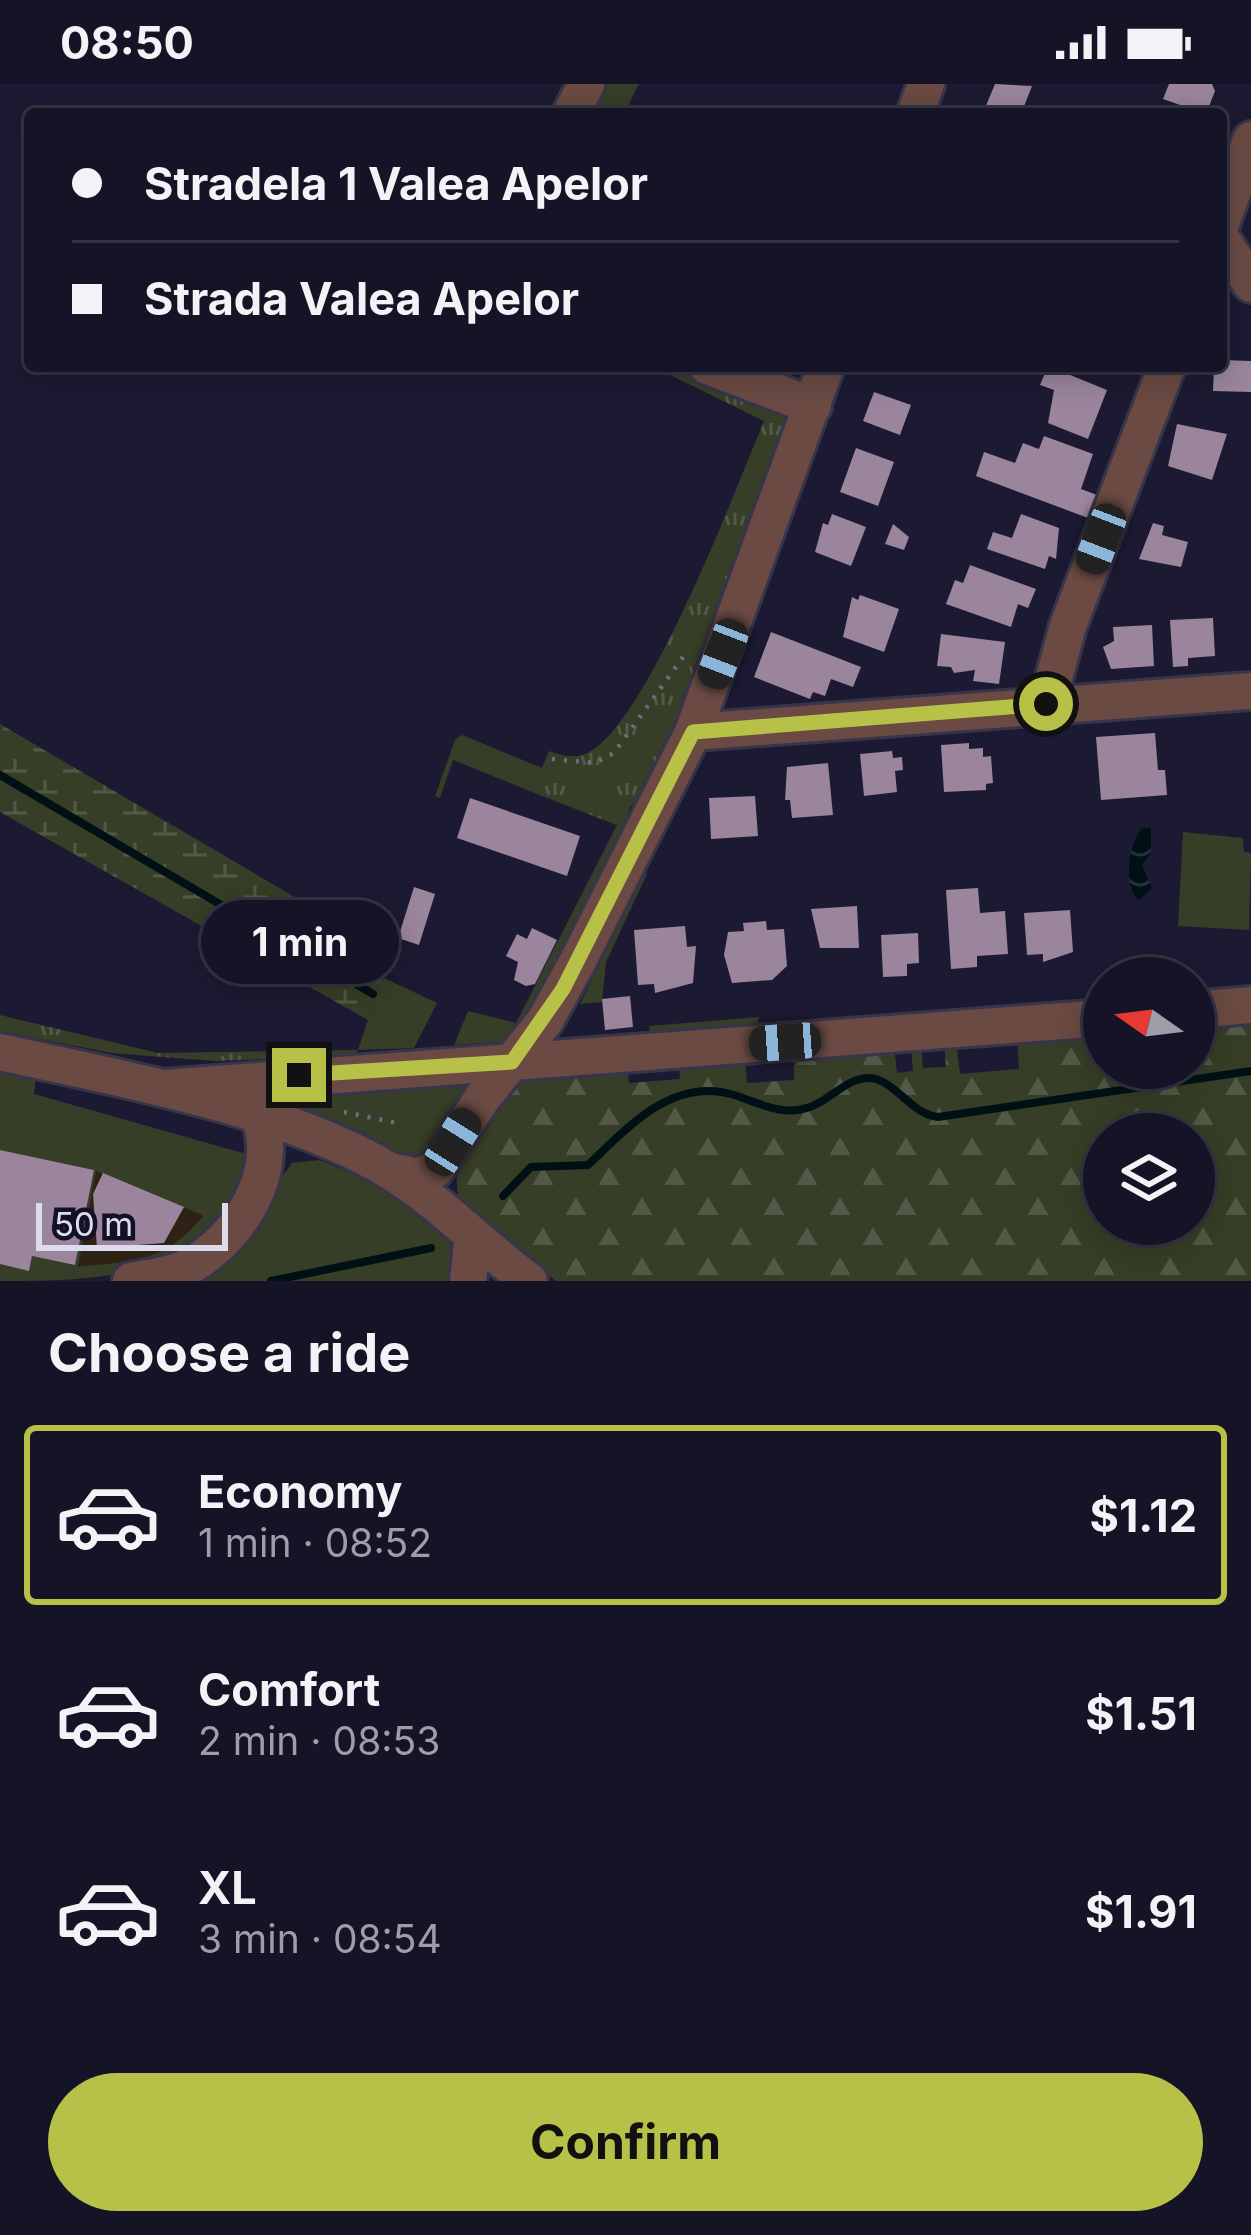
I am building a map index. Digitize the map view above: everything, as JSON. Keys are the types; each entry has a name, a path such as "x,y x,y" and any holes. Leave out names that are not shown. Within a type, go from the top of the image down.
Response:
{"street":[{"path":"1227,207 1251,140"},
{"path":"1227,247 1251,284"},
{"path":"722,372 813,406"},
{"path":"0,1052 164,1088 275,1124 391,1171 418,1177 436,1169 563,989 693,732 824,372"},
{"path":"1046,704 1068,626 1165,372"},
{"path":"693,732 1251,691"},
{"path":"1215,1008 1251,1005"},
{"path":"164,1088 1083,1020"},
{"path":"448,1065 480,1081 483,1097"},
{"path":"131,1281 194,1265 222,1239 265,1173 267,1143 283,1088 299,1075"},
{"path":"436,1169 443,1208"},
{"path":"391,1171 443,1208 509,1275"},
{"path":"468,1281 473,1235"}],"path":[{"path":"552,759 595,763 614,753 692,643"}],"shaded area":[{"path":"96,1170 203,1215 179,1245 147,1258 78,1268"}],"green space":[{"path":"591,84 639,84 627,108 588,108"},
{"path":"664,372 707,372 794,410 655,786 630,807 624,828 532,792 549,751 585,754 609,736 634,701 687,603 764,421"},
{"path":"0,724 390,953 368,1020 0,812"},
{"path":"462,735 542,768 532,792 453,760 440,798 435,796 455,740"},
{"path":"617,825 624,828 617,858 513,1041 454,1045 468,1011 516,1023"},
{"path":"1183,832 1243,838 1244,852 1251,853 1249,930 1178,926"},
{"path":"647,874 606,962 602,1002 580,1004 641,875"},
{"path":"382,977 437,1003 414,1048 358,1050"},
{"path":"0,1015 158,1053 358,1050 355,1056 215,1061 111,1053 0,1031"},
{"path":"759,1017 756,1028 651,1034 649,1026"},
{"path":"1251,1023 1251,1281 556,1281 463,1209 457,1191 457,1174 469,1141 514,1079 627,1066 629,1083 680,1079 679,1063 745,1059 747,1083 794,1080 794,1056 894,1047 897,1073 913,1071 911,1046 921,1044 923,1068 946,1067 944,1042 956,1041 960,1074 1019,1069 1017,1036 1083,1030 1083,1089 1215,1089 1215,1026"},
{"path":"0,1066 36,1075 34,1094 250,1155 256,1166 222,1223 176,1257 118,1274 0,1281 0,1264 29,1270 32,1256 75,1264 94,1170 0,1150","holes":["96,1171 203,1216 162,1251 78,1267"]},
{"path":"474,1080 419,1168 299,1109 304,1093"},
{"path":"319,1160 399,1197 440,1223 461,1252 460,1281 178,1281 237,1239 292,1163"}],"water":[{"path":"1142,828 1151,828 1151,853 1142,865 1152,888 1139,901 1129,867"}],"building":[{"path":"995,84 1032,86 1023,108 985,108"},
{"path":"1169,84 1212,84 1215,91 1208,108 1189,108 1163,99"},
{"path":"1227,360 1251,361 1251,392 1213,391 1214,372 1227,372"},
{"path":"1045,372 1063,372 1107,390 1088,439 1048,423 1054,390 1040,385"},
{"path":"874,392 911,405 900,435 863,421"},
{"path":"1177,424 1227,434 1212,480 1168,466"},
{"path":"1044,436 1093,454 1081,489 1097,495 1088,518 976,476 984,452 1015,463 1023,443 1039,449"},
{"path":"856,448 894,462 878,506 840,492"},
{"path":"832,514 866,527 851,566 815,552 823,523 828,525"},
{"path":"1021,514 1059,528 1056,559 1049,556 1045,569 987,549 993,532 1012,538"},
{"path":"1153,523 1164,526 1162,535 1188,542 1181,567 1139,559"},
{"path":"893,524 909,537 904,550 885,544"},
{"path":"970,565 1036,589 1028,608 1018,604 1011,627 946,604 955,580 963,583"},
{"path":"860,595 899,609 884,652 843,637 852,597 858,600"},
{"path":"1213,618 1215,656 1188,658 1188,666 1173,667 1170,620"},
{"path":"1152,625 1154,666 1111,669 1103,647 1114,641 1113,627"},
{"path":"771,632 861,667 853,687 831,679 825,696 813,692 810,699 754,677"},
{"path":"941,634 1005,642 999,684 973,681 975,670 954,673 951,667 937,666"},
{"path":"1155,733 1158,770 1165,770 1167,795 1101,800 1096,737"},
{"path":"969,743 969,749 983,748 983,757 991,756 993,783 986,784 986,790 944,792 941,745"},
{"path":"892,751 893,758 902,757 903,770 895,771 897,792 864,796 860,754"},
{"path":"828,763 833,815 792,818 790,800 785,800 787,767"},
{"path":"755,796 758,836 711,839 709,798"},
{"path":"470,798 580,836 567,876 457,838"},
{"path":"414,887 435,894 419,945 398,938"},
{"path":"978,888 980,913 1005,911 1008,954 977,956 977,967 951,969 946,890"},
{"path":"857,906 859,948 820,948 811,909"},
{"path":"1070,910 1073,952 1043,962 1043,954 1027,955 1024,913"},
{"path":"766,921 767,930 784,929 787,966 772,980 732,983 724,955 728,932 744,931 743,923"},
{"path":"685,926 687,947 696,946 693,983 655,993 654,984 638,985 634,930"},
{"path":"532,928 557,940 535,984 526,986 514,980 518,962 506,956 517,934 527,939"},
{"path":"918,933 919,963 907,964 907,976 883,977 881,935"},
{"path":"630,996 633,1027 605,1030 602,999"},
{"path":"0,1150 94,1170 75,1265 32,1256 29,1271 0,1264"},
{"path":"103,1173 184,1207 164,1243 97,1248 93,1194"}],"waterway":[{"path":"0,775 373,994"},
{"path":"503,1196 531,1167 588,1165 643,1115 693,1092 724,1093 772,1108 797,1110 867,1078 884,1083 920,1110 938,1117 1251,1071"},
{"path":"271,1281 431,1248"}],"route":[{"path":"299,1075 512,1062 529,1044 563,989 693,732 1046,704"}]}
